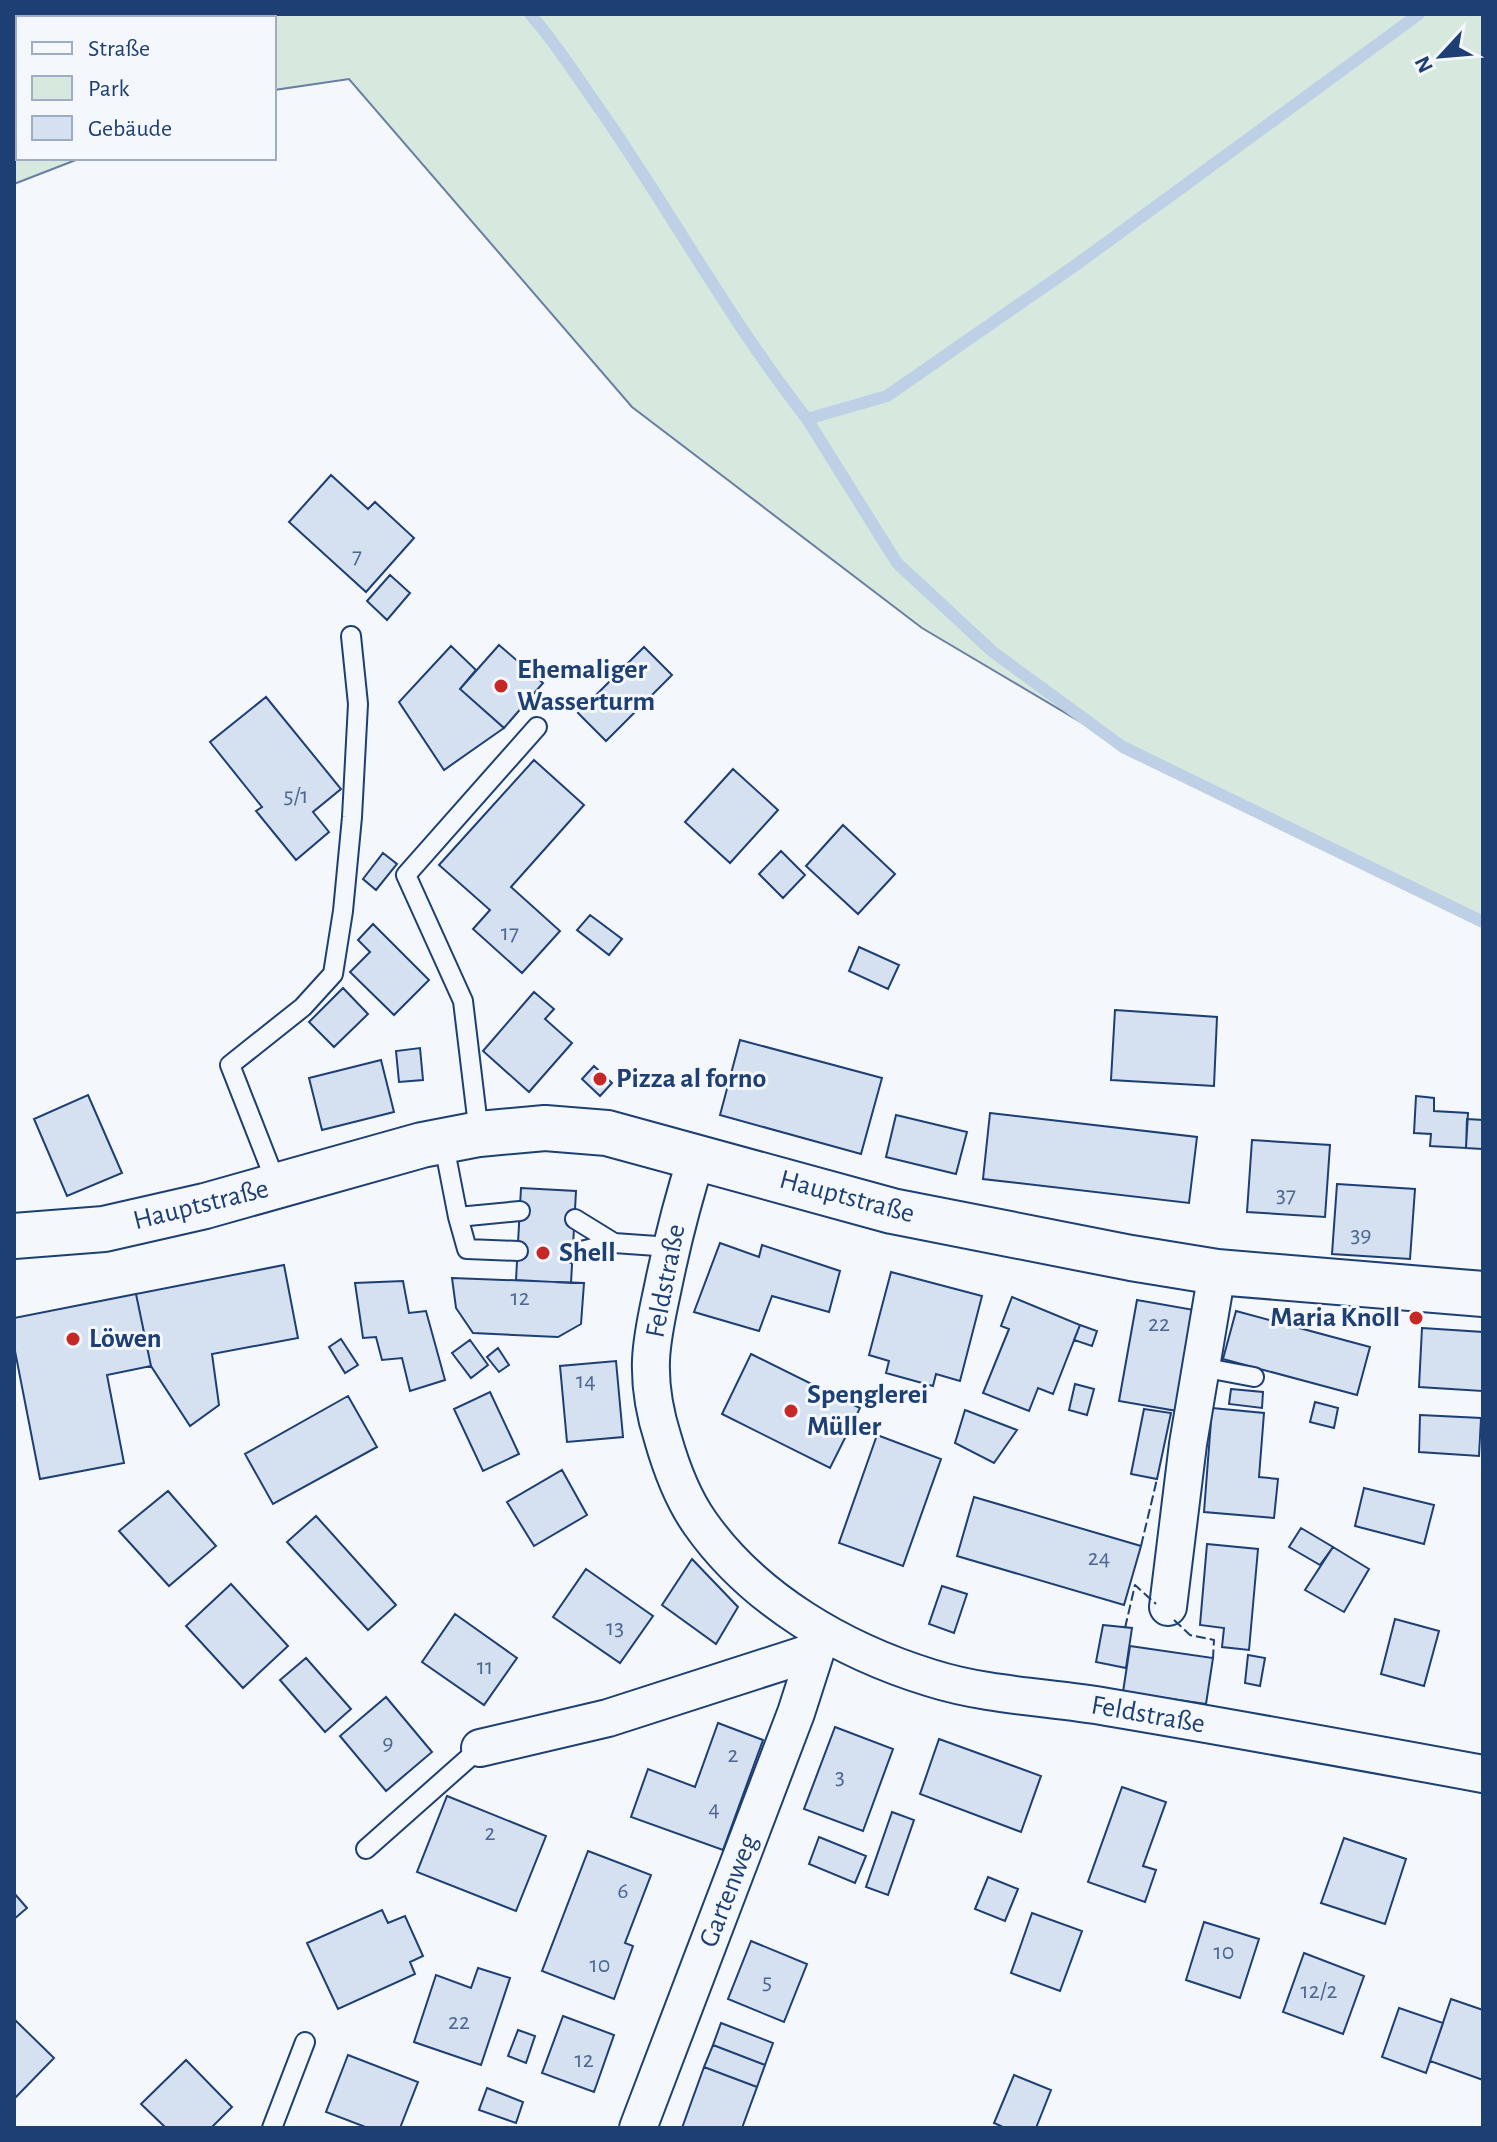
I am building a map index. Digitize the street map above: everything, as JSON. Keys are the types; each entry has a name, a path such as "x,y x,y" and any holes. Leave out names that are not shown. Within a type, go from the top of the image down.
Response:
{"main road":[{"name":"Hauptstraße","path":"14,1236 104,1229 205,1206 461,1137 545,1128 607,1133 892,1211 1117,1256 1217,1272 1483,1294"}],"street":[{"name":"Feldstraße","path":"697,1156 671,1247 654,1330 651,1361 658,1422 671,1464 699,1522 730,1558 818,1642 879,1658 933,1679 986,1690 1104,1706 1483,1774"},
{"path":"1168,1607 1188,1444 1217,1272"},
{"path":"480,1748 608,1718 818,1642"},
{"name":"Gartenweg","path":"638,2128 796,1713 818,1642"}],"lane":[{"path":"277,1185 230,1065 303,1007 333,974 352,817 358,704 351,636"},
{"path":"518,1251 467,1249 458,1217 463,1001 406,875 537,727"},
{"path":"458,1217 520,1211"},
{"path":"575,1219 614,1243"},
{"path":"573,1253 614,1243 671,1247"},
{"path":"1201,1367 1254,1377"},
{"path":"366,1849 480,1748"},
{"path":"272,2128 305,2042"}],"green space":[{"path":"14,14 1483,14 1483,923 1123,747 922,628 632,407 349,79 276,90 276,16 16,16 16,160 76,160 14,184"}],"building":[{"path":"331,475 368,509 375,502 414,538 366,592 289,522"},
{"path":"390,575 410,593 387,620 367,601"},
{"name":"Ehemaliger Wasserturm","path":"499,645 543,683 504,728 460,689"},
{"path":"451,646 476,670 460,689 504,728 444,770 399,702"},
{"path":"644,647 672,675 606,741 578,713"},
{"path":"266,697 341,789 313,812 329,832 296,860 256,811 262,807 210,742"},
{"path":"534,760 584,805 511,887 560,931 522,973 473,929 490,910 439,865"},
{"path":"733,769 778,810 730,863 685,822"},
{"path":"843,825 895,874 858,914 806,866"},
{"path":"781,851 805,875 783,898 759,874"},
{"path":"383,853 397,864 376,890 363,879"},
{"path":"590,915 622,939 609,955 577,930"},
{"path":"373,924 429,980 394,1015 350,972 370,952 358,940"},
{"path":"859,947 899,965 888,989 849,971"},
{"path":"343,988 368,1014 334,1047 309,1022"},
{"path":"534,992 554,1009 545,1019 572,1043 529,1092 483,1051"},
{"path":"1115,1010 1217,1017 1214,1086 1111,1080"},
{"path":"740,1040 882,1078 861,1154 720,1115"},
{"path":"420,1048 423,1080 399,1082 396,1051"},
{"path":"381,1060 394,1112 322,1130 309,1078"},
{"path":"594,1066 612,1083 600,1096 582,1079"},
{"path":"88,1095 122,1173 67,1196 34,1119"},
{"path":"1416,1096 1434,1098 1434,1111 1468,1113 1466,1148 1430,1146 1431,1134 1414,1133"},
{"path":"990,1113 1197,1137 1189,1203 983,1179"},
{"path":"896,1115 967,1132 956,1174 886,1157"},
{"path":"1467,1119 1483,1120 1482,1149 1466,1148"},
{"path":"1252,1140 1330,1145 1325,1217 1247,1212"},
{"path":"1337,1184 1415,1189 1410,1259 1332,1254"},
{"path":"521,1188 576,1191 571,1283 516,1280"},
{"path":"720,1243 759,1257 762,1245 840,1271 829,1312 772,1296 759,1331 694,1312"},
{"path":"284,1265 298,1338 212,1354 219,1405 190,1426 151,1366 136,1294"},
{"path":"891,1272 982,1296 960,1381 936,1374 933,1386 886,1373 889,1361 869,1355"},
{"path":"452,1278 584,1283 581,1324 558,1337 473,1333 456,1308"},
{"path":"403,1281 409,1313 426,1311 445,1380 410,1391 402,1358 382,1360 376,1337 363,1338 355,1283"},
{"path":"136,1294 151,1366 107,1375 124,1463 40,1479 14,1346 14,1318"},
{"path":"1012,1297 1080,1325 1053,1394 1038,1388 1029,1411 983,1393 1009,1329 1001,1326"},
{"path":"1137,1300 1194,1310 1177,1411 1119,1401"},
{"path":"1236,1311 1370,1347 1357,1395 1223,1359"},
{"path":"1080,1325 1097,1331 1092,1346 1074,1340"},
{"path":"1422,1328 1483,1332 1482,1391 1419,1387"},
{"path":"341,1339 358,1365 345,1373 329,1347"},
{"path":"470,1340 488,1365 471,1378 452,1353"},
{"path":"498,1348 509,1365 499,1372 487,1357"},
{"name":"Spenglerei Müller","path":"751,1354 860,1408 830,1468 722,1414"},
{"path":"616,1361 623,1437 567,1442 560,1366"},
{"path":"1075,1384 1094,1389 1087,1415 1069,1410"},
{"path":"1231,1389 1263,1392 1262,1408 1229,1404"},
{"path":"490,1392 519,1454 483,1471 454,1409"},
{"path":"348,1396 377,1447 273,1504 245,1454"},
{"path":"1315,1402 1338,1408 1334,1428 1310,1422"},
{"path":"1212,1408 1264,1413 1259,1477 1278,1479 1274,1518 1204,1512"},
{"path":"1144,1409 1171,1413 1157,1479 1131,1474"},
{"path":"965,1410 1017,1430 994,1463 955,1443"},
{"path":"1420,1415 1481,1418 1479,1456 1419,1452"},
{"path":"877,1435 941,1459 903,1566 839,1543"},
{"path":"562,1470 587,1515 534,1546 507,1502"},
{"path":"1364,1488 1434,1505 1424,1544 1355,1526"},
{"path":"168,1491 216,1546 169,1586 119,1531"},
{"path":"974,1497 1141,1546 1124,1605 957,1556"},
{"path":"316,1516 396,1605 368,1630 287,1542"},
{"path":"1301,1528 1333,1547 1320,1565 1289,1547"},
{"path":"1207,1544 1258,1549 1249,1650 1222,1647 1224,1628 1200,1625"},
{"path":"1333,1547 1369,1569 1344,1612 1305,1590"},
{"path":"692,1559 738,1607 716,1644 662,1605"},
{"path":"586,1569 653,1616 620,1663 553,1617"},
{"path":"231,1584 288,1646 243,1688 186,1626"},
{"path":"942,1586 967,1594 954,1633 929,1624"},
{"path":"455,1614 517,1658 484,1705 422,1662"},
{"path":"1395,1619 1439,1631 1424,1686 1381,1674"},
{"path":"1103,1625 1132,1628 1126,1668 1096,1662"},
{"path":"1130,1646 1213,1658 1206,1704 1123,1692"},
{"path":"1248,1655 1265,1658 1260,1686 1245,1683"},
{"path":"306,1658 351,1709 325,1732 280,1680"},
{"path":"386,1697 432,1752 386,1791 340,1736"},
{"path":"718,1723 763,1740 723,1850 631,1817 648,1769 695,1787"},
{"path":"835,1727 893,1749 863,1831 804,1809"},
{"path":"939,1739 1041,1776 1021,1832 920,1794"},
{"path":"1122,1787 1166,1802 1143,1866 1156,1870 1145,1902 1088,1882"},
{"path":"447,1796 546,1836 516,1911 417,1872"},
{"path":"892,1812 914,1820 888,1895 866,1887"},
{"path":"819,1837 866,1856 855,1883 809,1864"},
{"path":"1344,1838 1406,1859 1385,1924 1321,1903"},
{"path":"588,1851 651,1875 625,1943 633,1946 614,1999 542,1971"},
{"path":"988,1877 1018,1889 1005,1921 975,1909"},
{"path":"14,1893 27,1908 14,1919"},
{"path":"382,1910 388,1923 405,1916 423,1956 410,1962 415,1974 338,2009 307,1943"},
{"path":"1032,1913 1082,1931 1060,1991 1011,1973"},
{"path":"1204,1922 1259,1939 1240,1998 1186,1980"},
{"path":"751,1941 807,1964 784,2022 728,1999"},
{"path":"1304,1953 1364,1976 1343,2034 1283,2012"},
{"path":"478,1968 510,1978 481,2065 414,2042 436,1975 471,1988"},
{"path":"1451,1999 1483,2010 1483,2080 1430,2061"},
{"path":"1399,2008 1443,2023 1426,2073 1382,2057"},
{"path":"563,2016 614,2035 594,2092 542,2073"},
{"path":"14,2019 54,2058 14,2099"},
{"path":"721,2023 773,2043 765,2065 713,2045"},
{"path":"518,2030 535,2036 526,2063 508,2056"},
{"path":"713,2045 765,2065 757,2087 704,2067"},
{"path":"348,2055 418,2082 400,2128 368,2128 326,2112"},
{"path":"186,2060 232,2107 211,2128 166,2128 141,2104"},
{"path":"704,2067 757,2087 742,2128 682,2128"},
{"path":"1014,2075 1051,2090 1036,2128 1005,2128 994,2123"},
{"path":"487,2088 523,2102 516,2123 479,2110"}],"waterway":[{"path":"530,14 599,108 752,343 807,419 887,396 1080,262 1419,14"},
{"path":"807,419 897,563 993,652 1123,747 1483,922"}],"fence":[{"path":"1141,1546 1157,1479"},
{"path":"1125,1628 1135,1585 1156,1604"},
{"path":"1174,1620 1190,1635 1214,1640 1213,1658"}],"place":[{"name":"Ehemaliger Wasserturm","path":"501,686"},
{"name":"Pizza al forno","path":"600,1079"},
{"name":"Shell","path":"543,1253"},
{"name":"Maria Knoll","path":"1416,1318"},
{"name":"Löwen","path":"73,1339"},
{"name":"Spenglerei Müller","path":"791,1411"}]}
